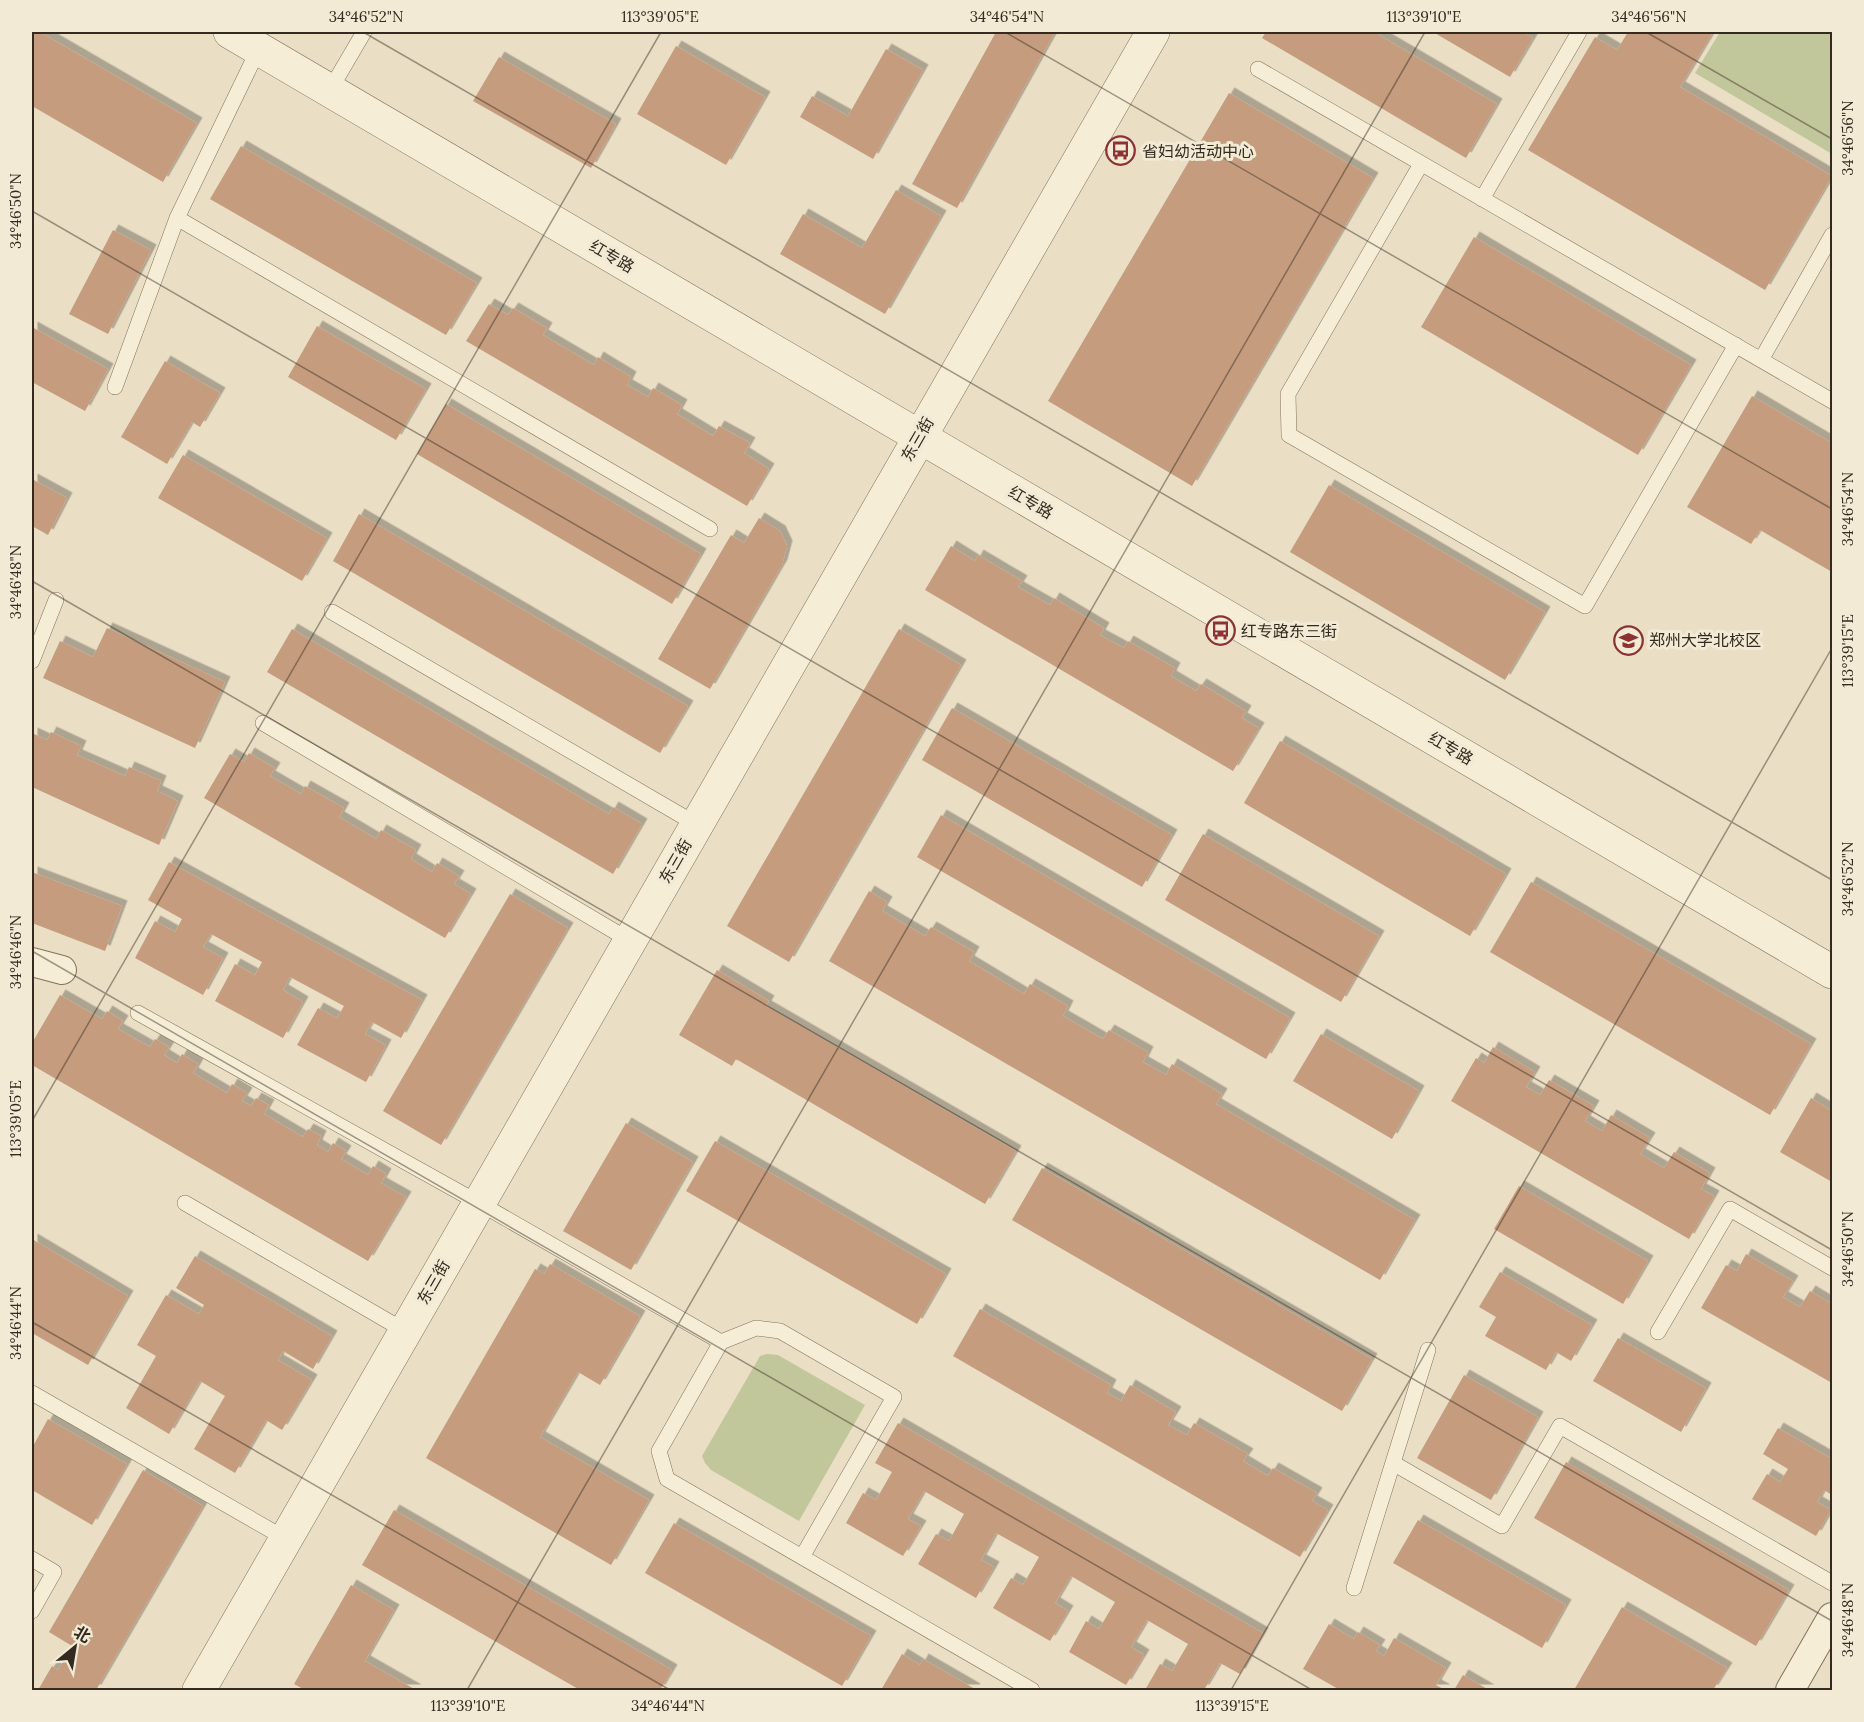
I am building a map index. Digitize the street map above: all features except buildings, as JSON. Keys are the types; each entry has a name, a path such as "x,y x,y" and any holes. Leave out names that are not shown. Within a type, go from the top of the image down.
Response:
{"street":[{"name":"红专路","path":"231,32 1833,972"},
{"name":"东三街","path":"199,1690 1153,32"},
{"path":"32,962 62,970"},
{"path":"1790,1690 1833,1617"}],"lane":[{"path":"330,90 364,32"},
{"path":"1482,199 1579,32"},
{"path":"115,387 177,218 259,48"},
{"path":"1258,69 1833,401"},
{"path":"1421,164 1288,394 1289,435 1565,595 1585,606 1736,345"},
{"path":"177,218 710,529"},
{"path":"1761,360 1833,235"},
{"path":"32,661 56,600"},
{"path":"332,612 696,824"},
{"path":"263,723 630,940"},
{"path":"138,1013 479,1203 721,1342"},
{"path":"185,1203 405,1331"},
{"path":"1659,1332 1730,1209 1833,1268"},
{"path":"802,1557 894,1397 780,1331 756,1328 721,1342 659,1450 667,1479 1032,1690"},
{"path":"1354,1588 1428,1350"},
{"path":"32,1393 286,1539"},
{"path":"1393,1463 1502,1526 1560,1426 1833,1583"},
{"path":"32,1559 54,1572 32,1611"}],"green space":[{"path":"1720,32 1832,32 1832,154 1695,73"},
{"path":"778,1355 865,1405 799,1521 711,1470 702,1456 760,1356"}],"place":[{"name":"省妇幼活动中心","path":"1121,151"},
{"name":"红专路东三街","path":"1220,631"},
{"name":"郑州大学北校区","path":"1628,640"}]}
